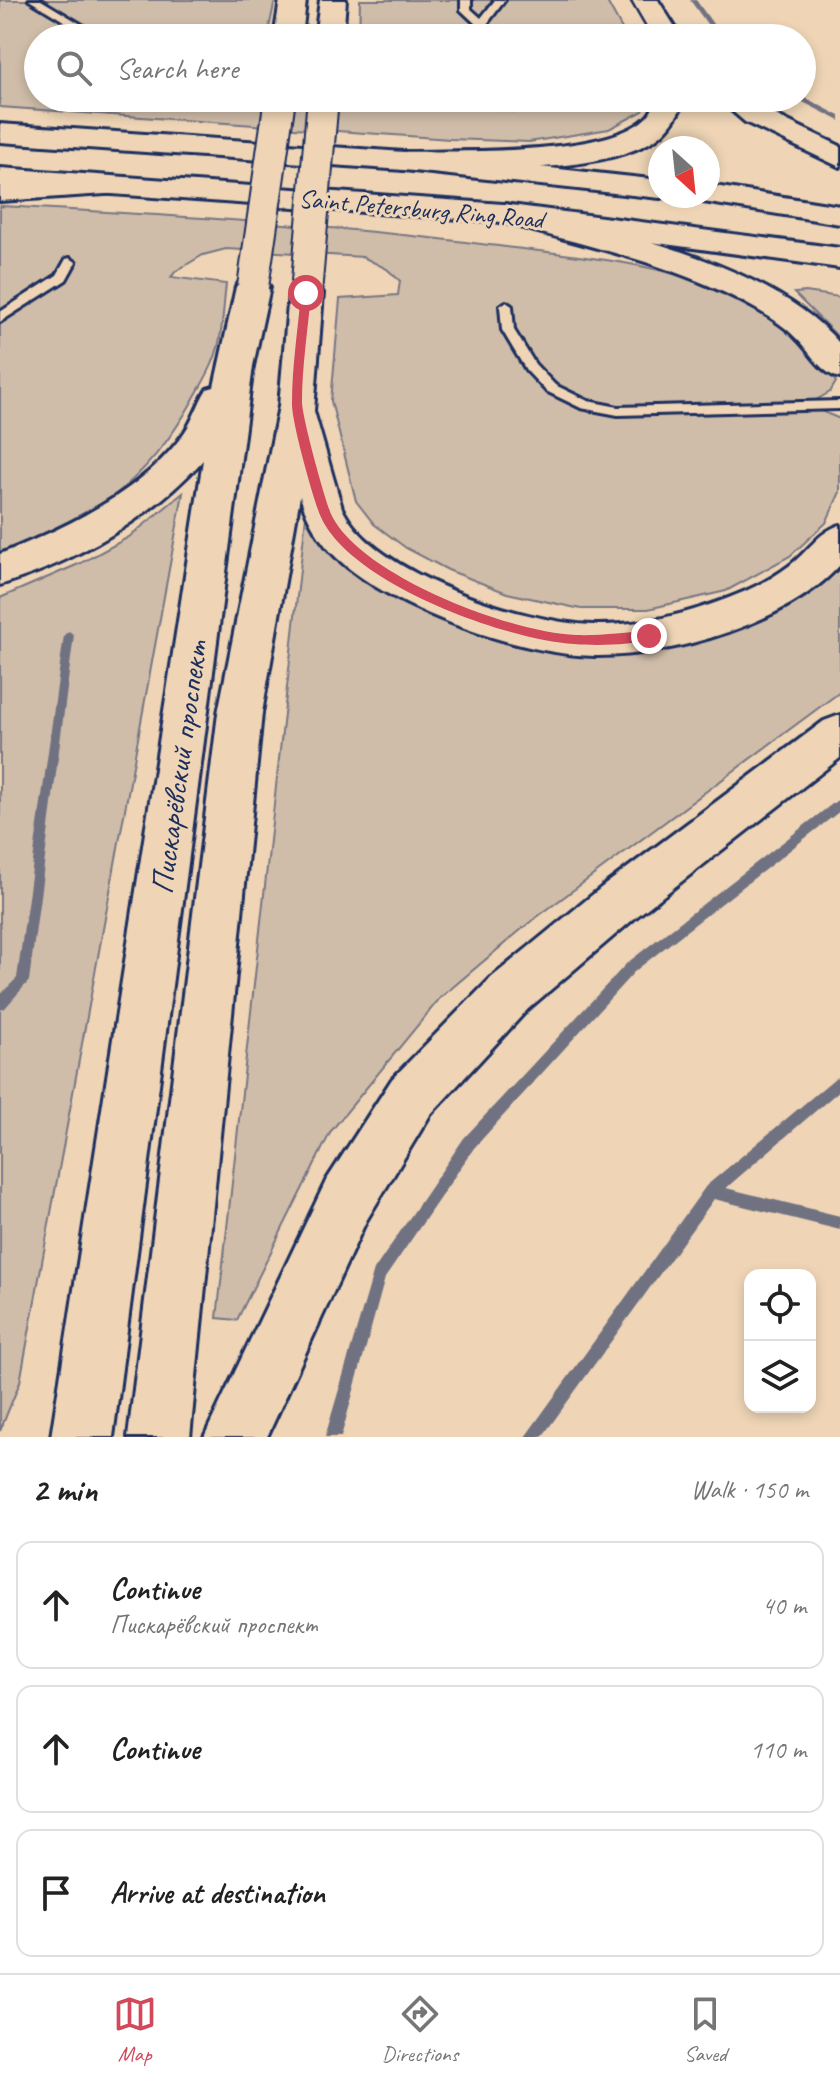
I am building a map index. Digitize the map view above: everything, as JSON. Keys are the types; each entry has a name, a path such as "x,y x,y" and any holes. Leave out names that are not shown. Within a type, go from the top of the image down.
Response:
{"main road":[{"path":"290,24 293,0"},
{"path":"330,24 333,0"},
{"path":"618,0 632,24"},
{"path":"645,0 660,24"},
{"name":"Пискарёвский проспект","path":"82,1437 235,366 253,287 278,112"},
{"name":"Пискарёвский проспект","path":"159,1437 240,713 297,406 322,112"},
{"path":"404,161 546,155 605,146 635,138 652,127 665,112"},
{"path":"750,112 840,158"},
{"name":"Saint Petersburg Ring Road","path":"0,131 404,161 648,188"},
{"name":"Saint Petersburg Ring Road","path":"0,177 503,213 840,258"},
{"path":"0,192 110,186"},
{"path":"720,196 840,215"},
{"path":"503,213 719,277 800,323 840,367"},
{"path":"0,570 69,541 138,497 160,478 197,443 235,366"},
{"path":"297,406 326,516 346,542 382,572 425,595 496,624 574,640 649,636 733,615 802,578 840,539"},
{"path":"235,1437 346,1201 411,1097 510,993 619,902 840,733"}],"lane":[{"path":"34,0 75,24"},
{"path":"466,0 466,10 482,24 500,0"},
{"path":"0,318 62,277 70,262"},
{"path":"506,306 504,325 535,376 556,394 583,405 618,411 840,405"}],"shaded area":[{"path":"0,0 275,0 270,24 24,24 24,109 0,107"},
{"path":"360,0 606,0 619,24 359,24"},
{"path":"70,112 641,112 609,129 529,142"},
{"path":"0,206 367,231 615,261 707,284 752,302 780,321 836,382 830,392 807,405 840,419 840,492 826,523 790,556 726,591 648,609 581,609 507,593 448,570 406,548 374,524 356,501 331,401 340,299 398,295 400,281 387,269 363,257 226,249 203,255 171,277 226,284 216,353 175,430 155,456 112,497 61,530 0,558"},
{"path":"794,293 840,297 840,339"},
{"path":"183,493 20,1382 0,1431 0,598 81,563 129,537"},
{"path":"315,513 421,601 661,647 749,624 828,580 840,566 840,692 529,923 440,998 331,1131 237,1320 217,1318 306,516"}],"waterway":[{"path":"693,0 710,24"},
{"path":"816,106 840,119"},
{"path":"0,1004 23,981 69,635"},
{"path":"333,1437 379,1275 469,1143 631,967 840,804"},
{"path":"711,1191 840,1082"},
{"path":"533,1437 711,1191"},
{"path":"711,1191 840,1223"}],"route":[{"path":"306,293 297,406 326,516 346,542 382,572 425,595 496,624 574,640 649,636"}]}
